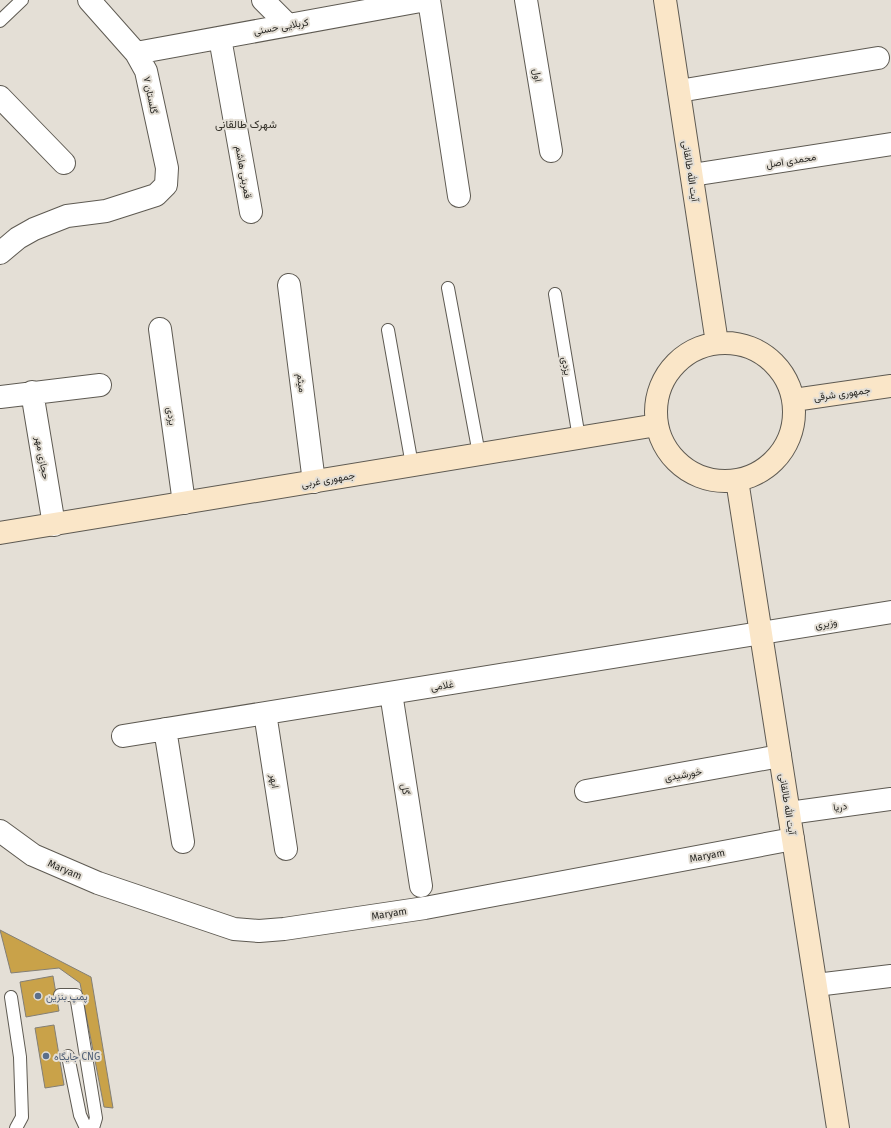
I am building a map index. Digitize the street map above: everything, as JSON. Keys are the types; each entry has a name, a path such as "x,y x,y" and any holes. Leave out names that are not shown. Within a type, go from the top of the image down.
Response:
{"street":[{"name":"گلستان ۷","path":"0,253 18,238 34,229 67,216 106,211 149,198 156,195 166,185 167,168 146,71 136,53 89,0"},
{"path":"263,0 288,25"},
{"name":"کربلایی حسنی","path":"136,53 428,0"},
{"path":"428,0 458,196"},
{"name":"اول","path":"526,0 551,151"},
{"name":"آیت الله طالقانی","path":"665,0 717,343"},
{"name":"قمربنی هاشم","path":"220,38 251,212"},
{"path":"678,91 878,58"},
{"path":"0,97 64,163"},
{"name":"محمدی اصل","path":"692,175 891,144"},
{"name":"میثم","path":"289,285 314,482"},
{"name":"یزدی","path":"160,329 184,503"},
{"path":"717,343 738,344 758,350 775,363 788,380 794,400 794,422 788,443 775,460 758,473 737,480 716,481 695,474 677,462 664,445 657,425 656,402 663,380 676,362 695,349 717,343"},
{"path":"0,397 100,384"},
{"name":"جمهوری شرقی","path":"794,400 891,386"},
{"name":"حجازی مهر","path":"32,392 54,525"},
{"name":"جمهوری غربی","path":"0,534 657,425"},
{"name":"آیت الله طالقانی","path":"737,480 838,1128"},
{"name":"وزیری","path":"761,634 891,612"},
{"name":"غلامی","path":"123,736 761,634"},
{"name":"گل","path":"391,693 421,886"},
{"name":"ابهر","path":"265,713 286,849"},
{"path":"165,729 183,842"},
{"name":"خورشیدی","path":"586,791 780,756"},
{"name":"دریا","path":"789,814 891,799"},
{"name":"Maryam","path":"0,831 33,855 98,883 234,929 259,931 284,929 425,908 793,839"},
{"path":"816,985 891,976"}],"lane":[{"path":"0,21 22,0"},
{"path":"448,288 479,454"},
{"name":"یزدی","path":"555,294 579,438"},
{"path":"388,330 412,465"},
{"path":"60,995 76,995 96,1118 93,1128"},
{"path":"11,997 25,1057 22,1118 16,1128"},
{"path":"68,1056 80,1115 86,1128"}],"building":[{"path":"0,930 91,977 113,1108 104,1107 80,983 59,968 11,973"},
{"path":"53,976 59,1011 26,1017 20,982"},
{"path":"54,1025 64,1085 45,1088 35,1028"}],"place":[{"name":"پمپ بنزین","path":"38,996"},
{"name":"جایگاه CNG","path":"46,1056"}],"district":[{"name":"شهرک طالقانی","path":"246,124"}]}
